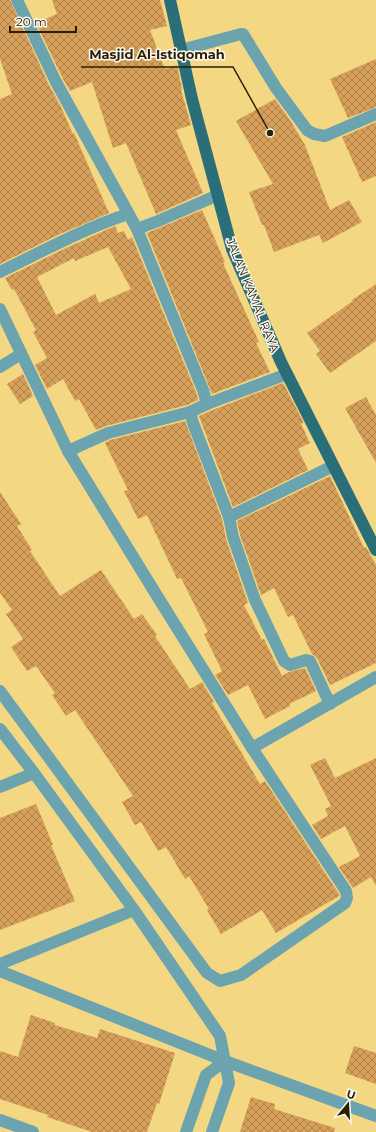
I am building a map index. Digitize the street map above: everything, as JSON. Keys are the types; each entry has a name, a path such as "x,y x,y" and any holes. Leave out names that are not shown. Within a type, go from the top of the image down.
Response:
{"main road":[{"name":"JALAN KAMAL RAYA","path":"170,0 192,99 232,249 281,362 376,550"}],"street":[{"path":"19,0 56,82 137,229 203,390 207,404"},
{"path":"181,50 243,34 276,88 307,130 314,134 325,136 376,114"},
{"path":"137,229 218,195"},
{"path":"0,272 99,225 128,214"},
{"path":"0,309 68,451 252,748 346,891 347,898 345,903 241,975 220,981 207,973 0,691"},
{"path":"0,367 21,354"},
{"path":"68,451 108,433 190,412 207,404 287,374"},
{"path":"190,412 229,517 233,538 255,600 284,661 290,665 306,660 310,661 330,704"},
{"path":"229,517 333,466"},
{"path":"252,748 376,678"},
{"path":"0,729 134,910 220,1036 229,1083 212,1132"},
{"path":"0,787 34,773"},
{"path":"0,964 134,910"},
{"path":"0,971 225,1060 376,1116"},
{"path":"186,1132 206,1076 225,1060"},
{"path":"0,1120 33,1132"}],"building":[{"path":"0,0 10,0 49,85 73,134 74,133 109,213 60,234 0,264 0,99 12,94 0,59"},
{"path":"52,0 160,0 167,26 150,30 165,69 177,65 181,90 191,125 176,130 203,193 156,214 126,143 113,148 92,82 70,91 63,79 36,23 57,14"},
{"path":"376,59 376,107 348,118 330,79"},
{"path":"275,99 305,145 330,210 349,200 362,222 323,243 319,235 274,252 249,192 273,184 236,121"},
{"path":"376,122 376,176 362,182 342,137"},
{"path":"202,210 225,262 223,263 259,342 256,343 270,372 212,394 147,233"},
{"path":"115,226 118,233 124,231 128,240 132,237 198,400 187,405 106,426 96,430 79,399 75,401 63,379 47,389 35,365 47,358 33,332 36,330 14,289 12,290 5,278","holes":["108,247 131,289 99,303 95,294 56,315 37,277 74,258 75,261"]},
{"path":"376,284 376,341 330,373 316,354 320,351 307,333"},
{"path":"23,374 33,396 20,404 7,384"},
{"path":"283,383 303,421 301,424 310,443 298,449 308,470 233,507 199,416"},
{"path":"366,397 376,415 376,463 345,408"},
{"path":"185,421 222,519 226,539 248,603 244,605 262,640 264,639 282,676 289,672 305,668 316,691 289,704 290,706 265,719 248,685 228,695 215,675 222,671 204,634 208,632 181,578 177,579 147,515 138,519 124,491 128,490 105,443 110,440"},
{"path":"330,476 364,548 366,547 376,565 376,663 330,685 317,658 312,654 293,615 288,617 274,588 261,595 240,535 237,521"},
{"path":"0,492 21,524 17,526 32,550 30,551 60,596 101,570 134,619 142,614 157,635 155,636 190,689 202,682 214,702 212,703 260,784 265,781 339,896 276,933 262,910 221,934 207,910 209,909 189,876 185,879 166,847 158,851 141,822 135,825 122,802 133,796 75,710 66,716 52,695 55,693 36,666 27,671 11,647 23,639 6,614 12,610 0,593"},
{"path":"325,758 335,778 376,758 376,886 371,877 353,888 339,867 360,856 345,826 321,839 312,825 328,816 325,809 331,806 310,765"},
{"path":"36,804 53,845 51,845 75,901 0,930 0,818"},
{"path":"31,1015 55,1023 55,1025 97,1038 100,1029 175,1053 159,1104 157,1103 147,1132 92,1132 0,1099 0,1051 18,1057"},
{"path":"354,1046 376,1053 376,1084 345,1073"},
{"path":"251,1097 275,1104 274,1109 335,1128 334,1132 240,1132"}],"place":[{"name":"Masjid Al-Istiqomah","path":"270,133"}]}
